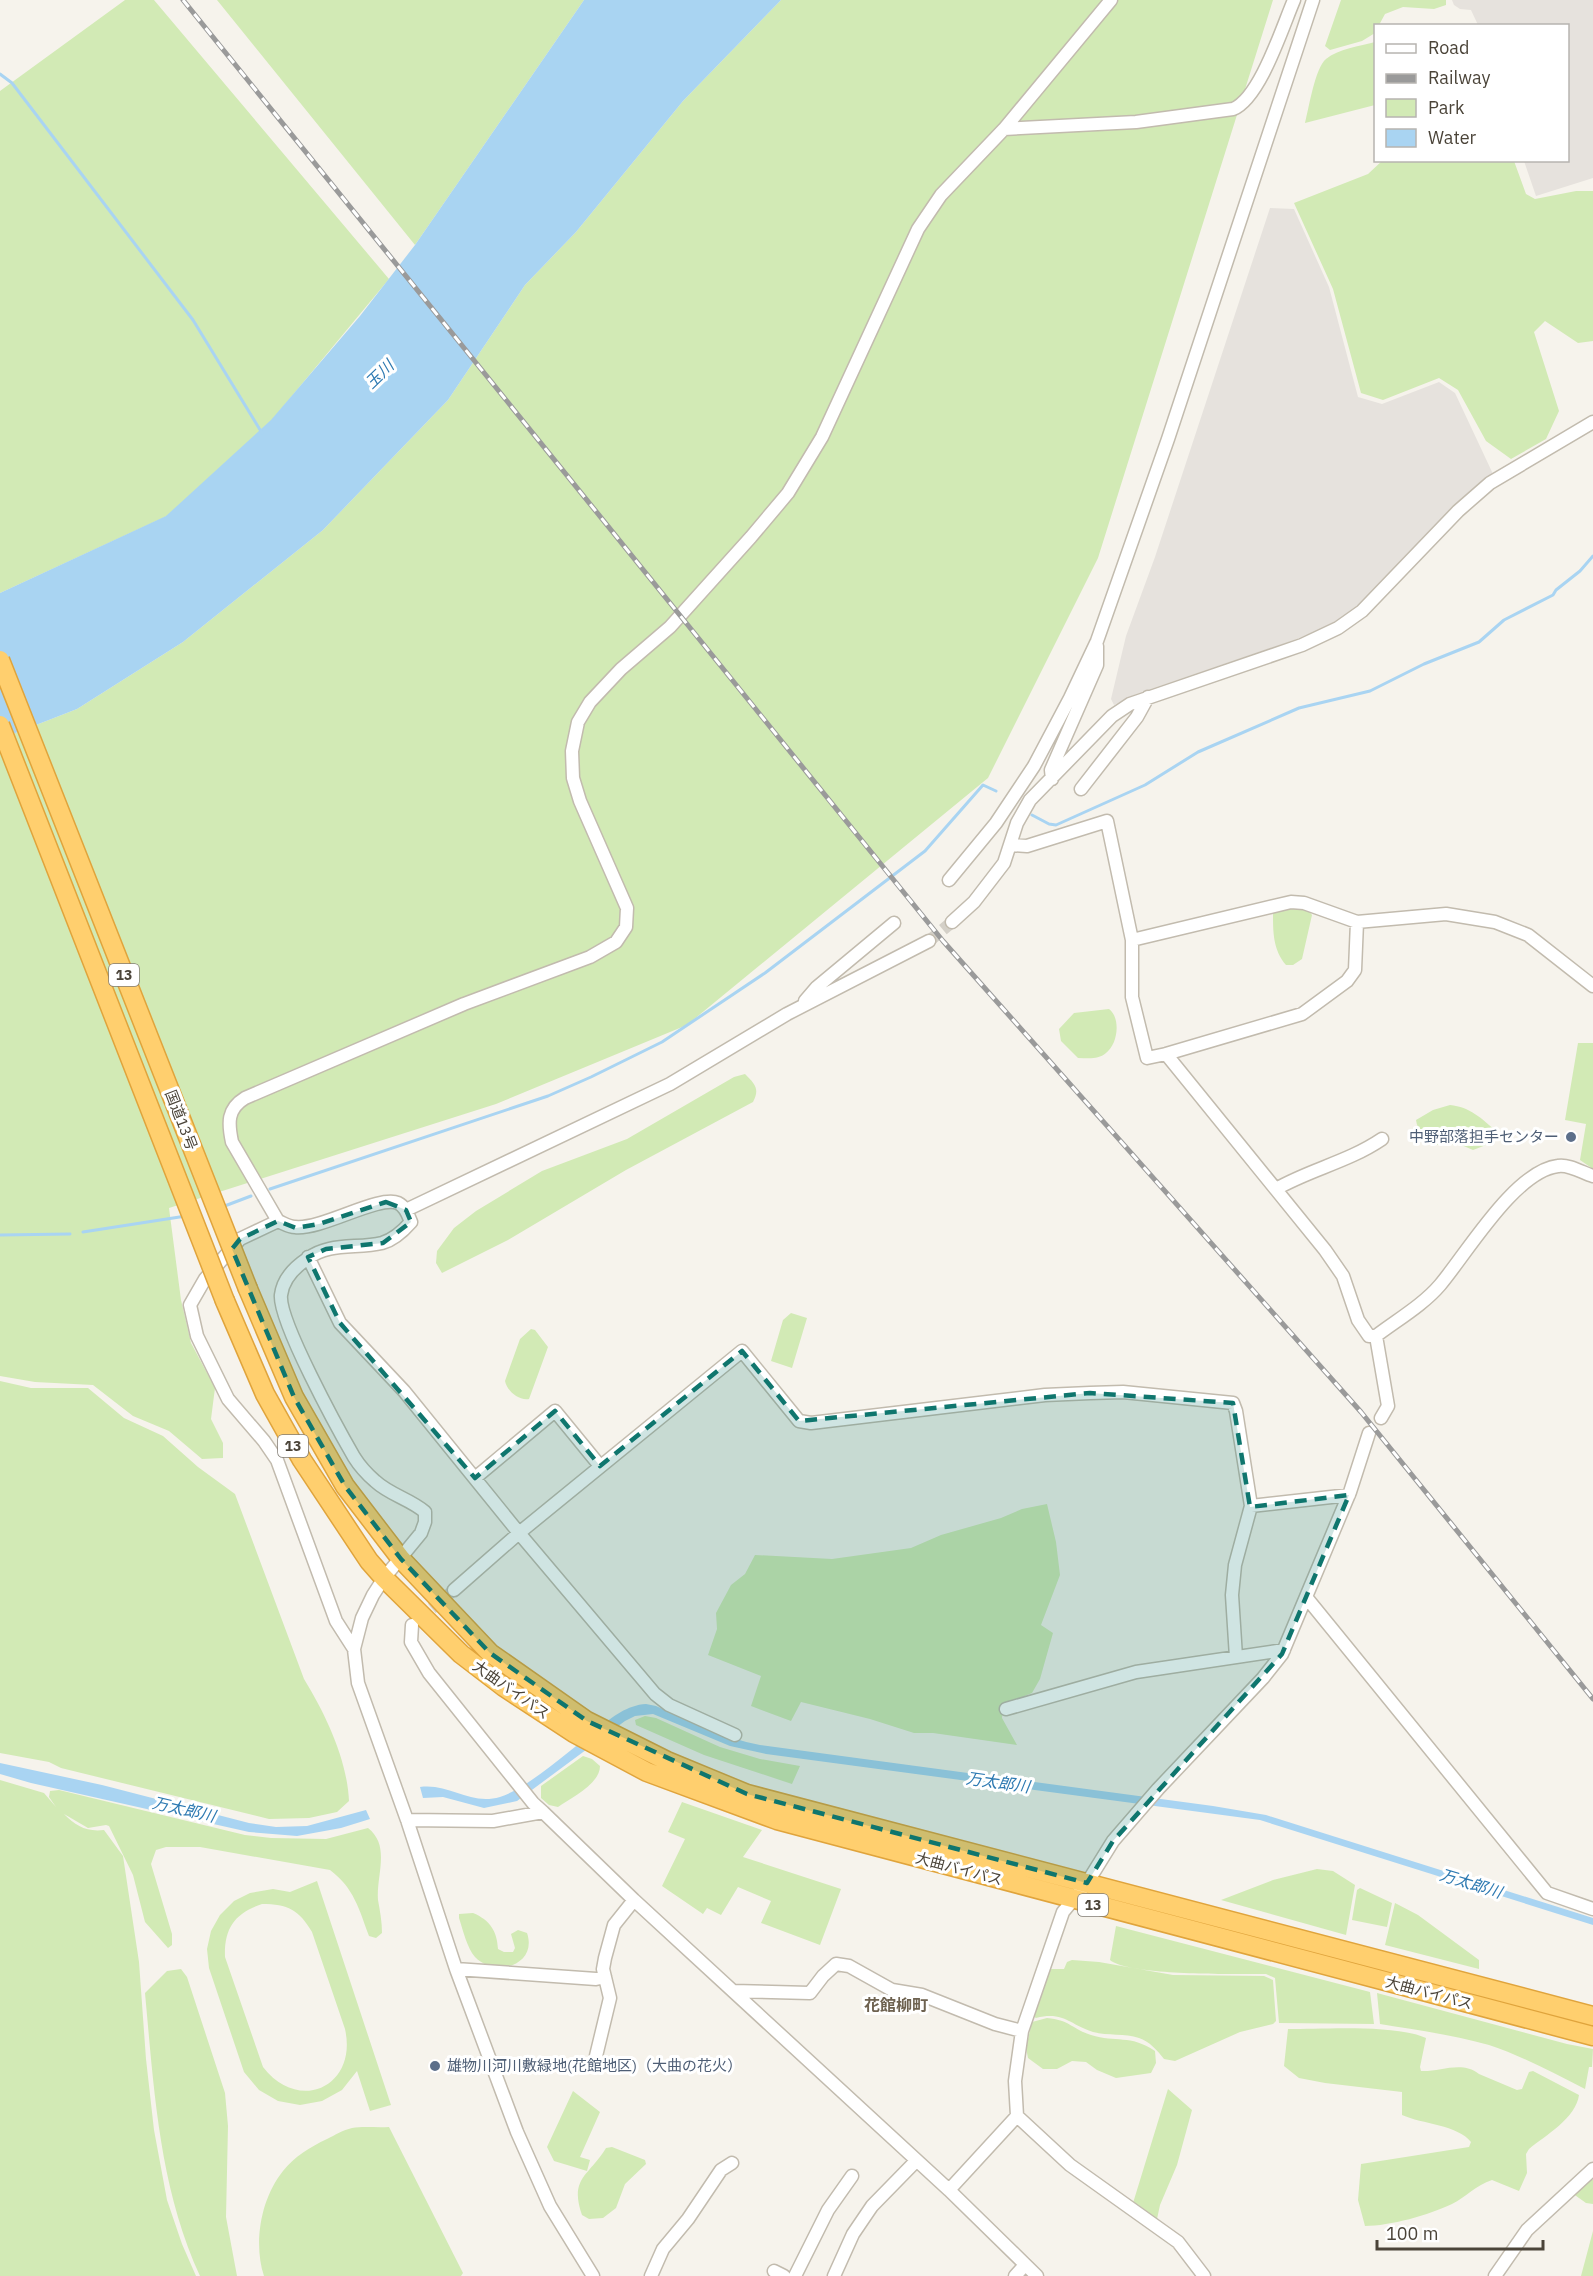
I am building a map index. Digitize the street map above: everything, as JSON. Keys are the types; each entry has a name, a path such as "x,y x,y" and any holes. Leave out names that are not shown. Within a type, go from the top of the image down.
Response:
{"highway":[{"name":"国道13号","path":"0,660 248,1289 294,1397 345,1486 401,1559"},
{"name":"国道13号","path":"0,725 225,1300 265,1394 302,1460 369,1561 384,1578"},
{"name":"大曲バイパス","path":"401,1559 490,1653 594,1724 667,1761 747,1794 1593,2016"},
{"name":"大曲バイパス","path":"384,1578 461,1654 504,1687 579,1736 647,1772 777,1820 1593,2037"}],"street":[{"path":"593,2276 550,2206 517,2132 456,1969 407,1820 358,1683 354,1649 362,1618 384,1578 421,1533 425,1522 425,1512 375,1481 356,1459 300,1354 282,1307 281,1295 285,1281 292,1271 308,1257 326,1249 383,1243 403,1231 411,1222 406,1210 398,1203 386,1202 319,1224 296,1228 278,1221 232,1142 230,1119 235,1105 245,1098 464,1004 590,957 616,942 625,930 627,908 580,801 573,778 572,752 578,722 590,702 621,669 670,627 752,537 788,493 822,437 918,229 941,195 1004,129 1111,0"},
{"path":"1004,129 1058,124 1136,122 1233,109 1240,106 1257,85 1294,0"},
{"path":"949,880 996,823 1034,766 1097,641 1168,439 1313,0"},
{"path":"951,922 974,902 1004,862 1017,823 1030,800 1112,716 1130,704 1302,645 1338,628 1362,611 1458,511 1490,483 1593,423"},
{"path":"1052,779 1051,770 1097,665 1097,641"},
{"path":"1081,789 1137,717 1148,697"},
{"path":"1010,845 1027,846 1107,821 1132,940 1132,997 1147,1058 1302,1014 1347,981 1355,970 1357,922"},
{"path":"1132,940 1291,902 1304,903 1357,922 1446,914 1495,921 1528,935 1593,986"},
{"path":"799,1008 817,987 894,923"},
{"path":"406,1210 670,1084 799,1008 929,940"},
{"path":"1166,1054 1325,1250 1343,1276 1358,1320 1369,1335 1376,1336 1440,1285 1497,1210 1523,1185 1540,1173 1557,1166 1593,1176"},
{"path":"1276,1189 1294,1179 1345,1160 1382,1139"},
{"path":"278,1221 240,1239 205,1279 190,1305 197,1336 228,1399 277,1460 336,1621 354,1649"},
{"path":"308,1257 340,1323 404,1391 519,1533 655,1694 669,1705 735,1735"},
{"path":"1376,1336 1388,1406 1381,1418"},
{"path":"454,1590 519,1533 742,1351 799,1421 811,1423 1045,1395 1122,1392 1233,1403 1251,1506 1235,1565 1232,1595 1236,1657"},
{"path":"475,1478 555,1412 600,1466"},
{"path":"264,1441 283,1427"},
{"path":"1204,2276 1178,2242 1070,2165 1017,2116 1015,2080 1022,2031 1063,1912 1087,1882 1113,1841 1263,1678 1284,1650 1349,1495 1369,1433"},
{"path":"1251,1506 1349,1495"},
{"path":"1306,1597 1547,1893 1593,1909"},
{"path":"412,1626 411,1642 429,1673 533,1803 634,1900 949,2190 1037,2276"},
{"path":"1006,1709 1136,1672 1284,1650"},
{"path":"407,1820 493,1821 543,1812"},
{"path":"596,2056 610,1998 603,1969 605,1958 614,1925 634,1900"},
{"path":"733,1991 810,1993 836,1964 849,1966 892,1990 922,1995 995,2024 1022,2031"},
{"path":"456,1969 596,1979 605,1977"},
{"path":"949,2190 1017,2116"},
{"path":"834,2276 853,2234 872,2206 916,2162"},
{"path":"651,2276 663,2249 688,2219 721,2170 732,2163"},
{"path":"1495,2276 1527,2230 1593,2169"},
{"path":"795,2276 828,2210 852,2175"},
{"path":"1015,2276 1025,2265"}],"highlighted area":[{"path":"386,1202 406,1210 411,1222 383,1243 326,1249 308,1257 340,1323 475,1478 555,1411 600,1466 742,1351 799,1421 1090,1393 1233,1403 1250,1507 1349,1495 1282,1654 1113,1841 1087,1883 747,1794 587,1721 490,1653 401,1559 345,1486 294,1397 248,1289 232,1249 240,1239 278,1221 296,1228 319,1224"}],"shaded area":[{"path":"1452,0 1593,0 1593,178 1536,196 1524,162 1569,162 1569,24 1478,24 1471,10 1460,9 1454,5"},
{"path":"1270,208 1294,209 1329,287 1358,397 1382,404 1439,382 1455,393 1493,474 1457,505 1362,605 1336,623 1294,640 1136,694 1114,705 1111,699 1126,636 1155,557"}],"green space":[{"path":"125,0 154,0 389,279 272,420 167,516 0,593 0,91"},
{"path":"217,0 584,0 415,245"},
{"path":"781,0 1273,0 1098,558 988,778 687,1025 496,1104 169,1208 181,1300 191,1343 215,1388 211,1419 223,1443 223,1458 202,1459 169,1431 133,1416 93,1385 35,1382 0,1376 0,739 77,709 183,642 323,530 448,400 525,285 576,232 683,101"},
{"path":"1341,0 1446,0 1446,5 1434,9 1403,7 1385,14 1380,24 1374,24 1374,34 1362,41 1330,50 1325,46"},
{"path":"1374,42 1374,105 1305,123 1322,64 1326,59 1343,50"},
{"path":"1381,162 1514,162 1526,194 1535,199 1576,191 1593,191 1593,341 1578,343 1545,321 1534,332 1559,411 1546,439 1511,459 1486,441 1458,390 1439,378 1383,400 1361,393 1333,289 1294,203 1368,174"},
{"path":"1305,906 1312,915 1302,959 1293,965 1286,965 1276,947 1273,913 1277,909"},
{"path":"1109,1009 1113,1013 1116,1025 1115,1037 1110,1049 1100,1057 1078,1058 1061,1041 1059,1029 1074,1013"},
{"path":"1578,1043 1593,1043 1593,1169 1580,1160 1586,1124 1565,1120"},
{"path":"745,1074 756,1090 753,1102 626,1170 508,1240 442,1273 436,1263 437,1251 454,1228 476,1211 542,1171 627,1139 734,1077"},
{"path":"1450,1105 1464,1108 1496,1131 1491,1141 1473,1150 1459,1144 1436,1145 1426,1137 1416,1120 1433,1110"},
{"path":"791,1313 807,1318 792,1368 771,1361 783,1320"},
{"path":"531,1329 535,1330 548,1347 529,1399 525,1399 514,1394 505,1381 520,1339"},
{"path":"0,1381 31,1388 88,1388 124,1418 163,1436 198,1467 235,1494 304,1679 320,1707 340,1753 349,1801 337,1812 309,1818 269,1819 61,1768 49,1762 0,1753"},
{"path":"1047,1504 1056,1542 1060,1575 1041,1625 1053,1633 1040,1679 1032,1693 1003,1705 1002,1718 1017,1745 933,1733 914,1733 870,1719 801,1702 791,1721 751,1706 761,1676 708,1655 717,1629 716,1613 731,1585 745,1574 755,1555 832,1559 911,1548 941,1535 1001,1518 1022,1509"},
{"path":"645,1716 656,1718 720,1747 760,1759 800,1766 792,1784 704,1755 636,1725 635,1720"},
{"path":"583,1756 592,1759 600,1766 595,1779 584,1790 558,1807 549,1805 541,1798 541,1786"},
{"path":"0,1780 44,1793 56,1807 49,1797 50,1791 59,1790 245,1835 326,1839 368,1828 379,1843 381,1861 378,1900 382,1933 376,1938 369,1936 359,1908 350,1892 330,1870 200,1847 166,1847 156,1850 151,1864 172,1934 172,1945 168,1948 145,1922 133,1875 109,1826 88,1828 64,1814 82,1827 92,1830 104,1830 123,1856 139,1962 154,2130 167,2200 196,2276 0,2276"},
{"path":"682,1802 762,1830 743,1857 841,1889 820,1945 761,1923 771,1901 738,1887 721,1915 707,1908 703,1914 662,1886 685,1839 668,1832"},
{"path":"1317,1869 1333,1871 1355,1885 1346,1935 1221,1900 1273,1880"},
{"path":"317,1881 391,2105 370,2111 357,2071 342,2090 322,2101 300,2105 278,2101 259,2090 244,2072 209,1968 207,1949 211,1931 220,1915 234,1901 250,1893 273,1889 290,1892","holes":["262,1904 279,1905 292,1910 302,1918 312,1932 345,2029 347,2049 343,2066 334,2078 322,2087 308,2091 293,2089 277,2081 263,2067 225,1957 227,1938 233,1923 245,1912"]},
{"path":"1360,1888 1392,1903 1387,1927 1352,1920 1357,1890"},
{"path":"1395,1903 1418,1915 1479,1960 1479,1969 1385,1945"},
{"path":"473,1913 488,1923 496,1937 498,1949 504,1952 513,1952 515,1948 511,1934 518,1930 527,1933 529,1944 521,1960 513,1965 493,1967 475,1957 467,1944 459,1918 459,1914"},
{"path":"1116,1926 1370,1992 1374,2024 1279,2023 1275,1978 1266,1974 1184,1973 1138,1969 1121,1965 1110,1960"},
{"path":"1072,1960 1099,1962 1173,1975 1264,1976 1273,1980 1276,2021 1273,2024 1240,2032 1175,2061 1164,2059 1143,2039 1093,2032 1053,2016 1036,2018 1031,2015 1051,1969 1064,1969 1067,1962"},
{"path":"181,1969 187,1977 225,2093 228,2126 226,2217 237,2276 200,2276 175,2208 160,2137 145,1993 167,1971"},
{"path":"1377,1993 1593,2049 1592,2067 1589,2067 1585,2089 1489,2045 1380,2024"},
{"path":"1047,2018 1061,2021 1091,2035 1138,2042 1155,2051 1156,2063 1151,2073 1116,2078 1097,2070 1086,2062 1072,2061 1057,2069 1043,2069 1028,2058 1026,2048 1032,2022"},
{"path":"1358,2028 1413,2034 1426,2038 1421,2071 1465,2068 1517,2090 1522,2089 1529,2072 1533,2071 1579,2095 1577,2103 1566,2119 1529,2149 1526,2154 1527,2173 1519,2191 1492,2180 1452,2204 1432,2212 1397,2222 1365,2226 1358,2200 1361,2164 1469,2147 1471,2142 1465,2136 1449,2128 1402,2115 1402,2092 1299,2078 1284,2066 1288,2029"},
{"path":"1168,2089 1192,2110 1177,2165 1160,2205 1157,2219 1153,2221 1133,2203"},
{"path":"573,2091 600,2112 580,2157 590,2160 587,2171 554,2161 547,2147"},
{"path":"357,2127 389,2127 463,2273 461,2276 264,2276 259,2249 261,2221 269,2194 283,2171 292,2161 314,2145 342,2131"},
{"path":"612,2147 645,2160 646,2164 625,2184 616,2208 603,2218 589,2219 582,2215 579,2185 606,2148"},
{"path":"1589,2180 1593,2180 1593,2204 1586,2203 1572,2193"},
{"path":"1593,2231 1593,2276 1581,2276"}],"water":[{"name":"玉川","path":"584,0 781,0 683,101 576,232 525,285 448,400 323,530 183,642 77,709 0,739 0,593 166,516 271,420 360,316 415,245"},
{"name":"万太郎川","path":"646,1704 656,1706 720,1734 760,1745 1266,1815 1593,1918 1593,1925 1260,1820 766,1754 730,1746 653,1714 635,1716 625,1721 517,1801 484,1808 443,1797 423,1798 420,1787 441,1788 479,1799 500,1797 524,1785 550,1767 615,1716 626,1709"},
{"name":"万太郎川","path":"0,1763 102,1785 249,1823 276,1827 307,1826 366,1810 370,1819 341,1828 297,1836 249,1832 31,1783 0,1774"}],"waterway":[{"path":"0,74 12,83 193,320 262,433"},
{"path":"1032,815 1056,825 1145,785 1198,752 1299,708 1370,691 1424,664 1479,642 1504,620 1553,595 1593,556"},
{"path":"270,1189 548,1096 662,1042 765,973 925,851 983,785 996,791"},
{"path":"222,1207 251,1196"},
{"path":"83,1232 186,1216"},
{"path":"0,1235 70,1234"}],"tunnel":[{"path":"929,941 952,922"},
{"path":"418,1620 454,1590"}],"railway":[{"path":"183,0 943,941 1361,1412 1593,1699"}],"place":[{"name":"中野部落担手センター","path":"1571,1137"},
{"name":"雄物川河川敷緑地(花館地区)（大曲の花火）","path":"435,2066"}],"district":[{"name":"花館柳町","path":"896,2005"}]}
